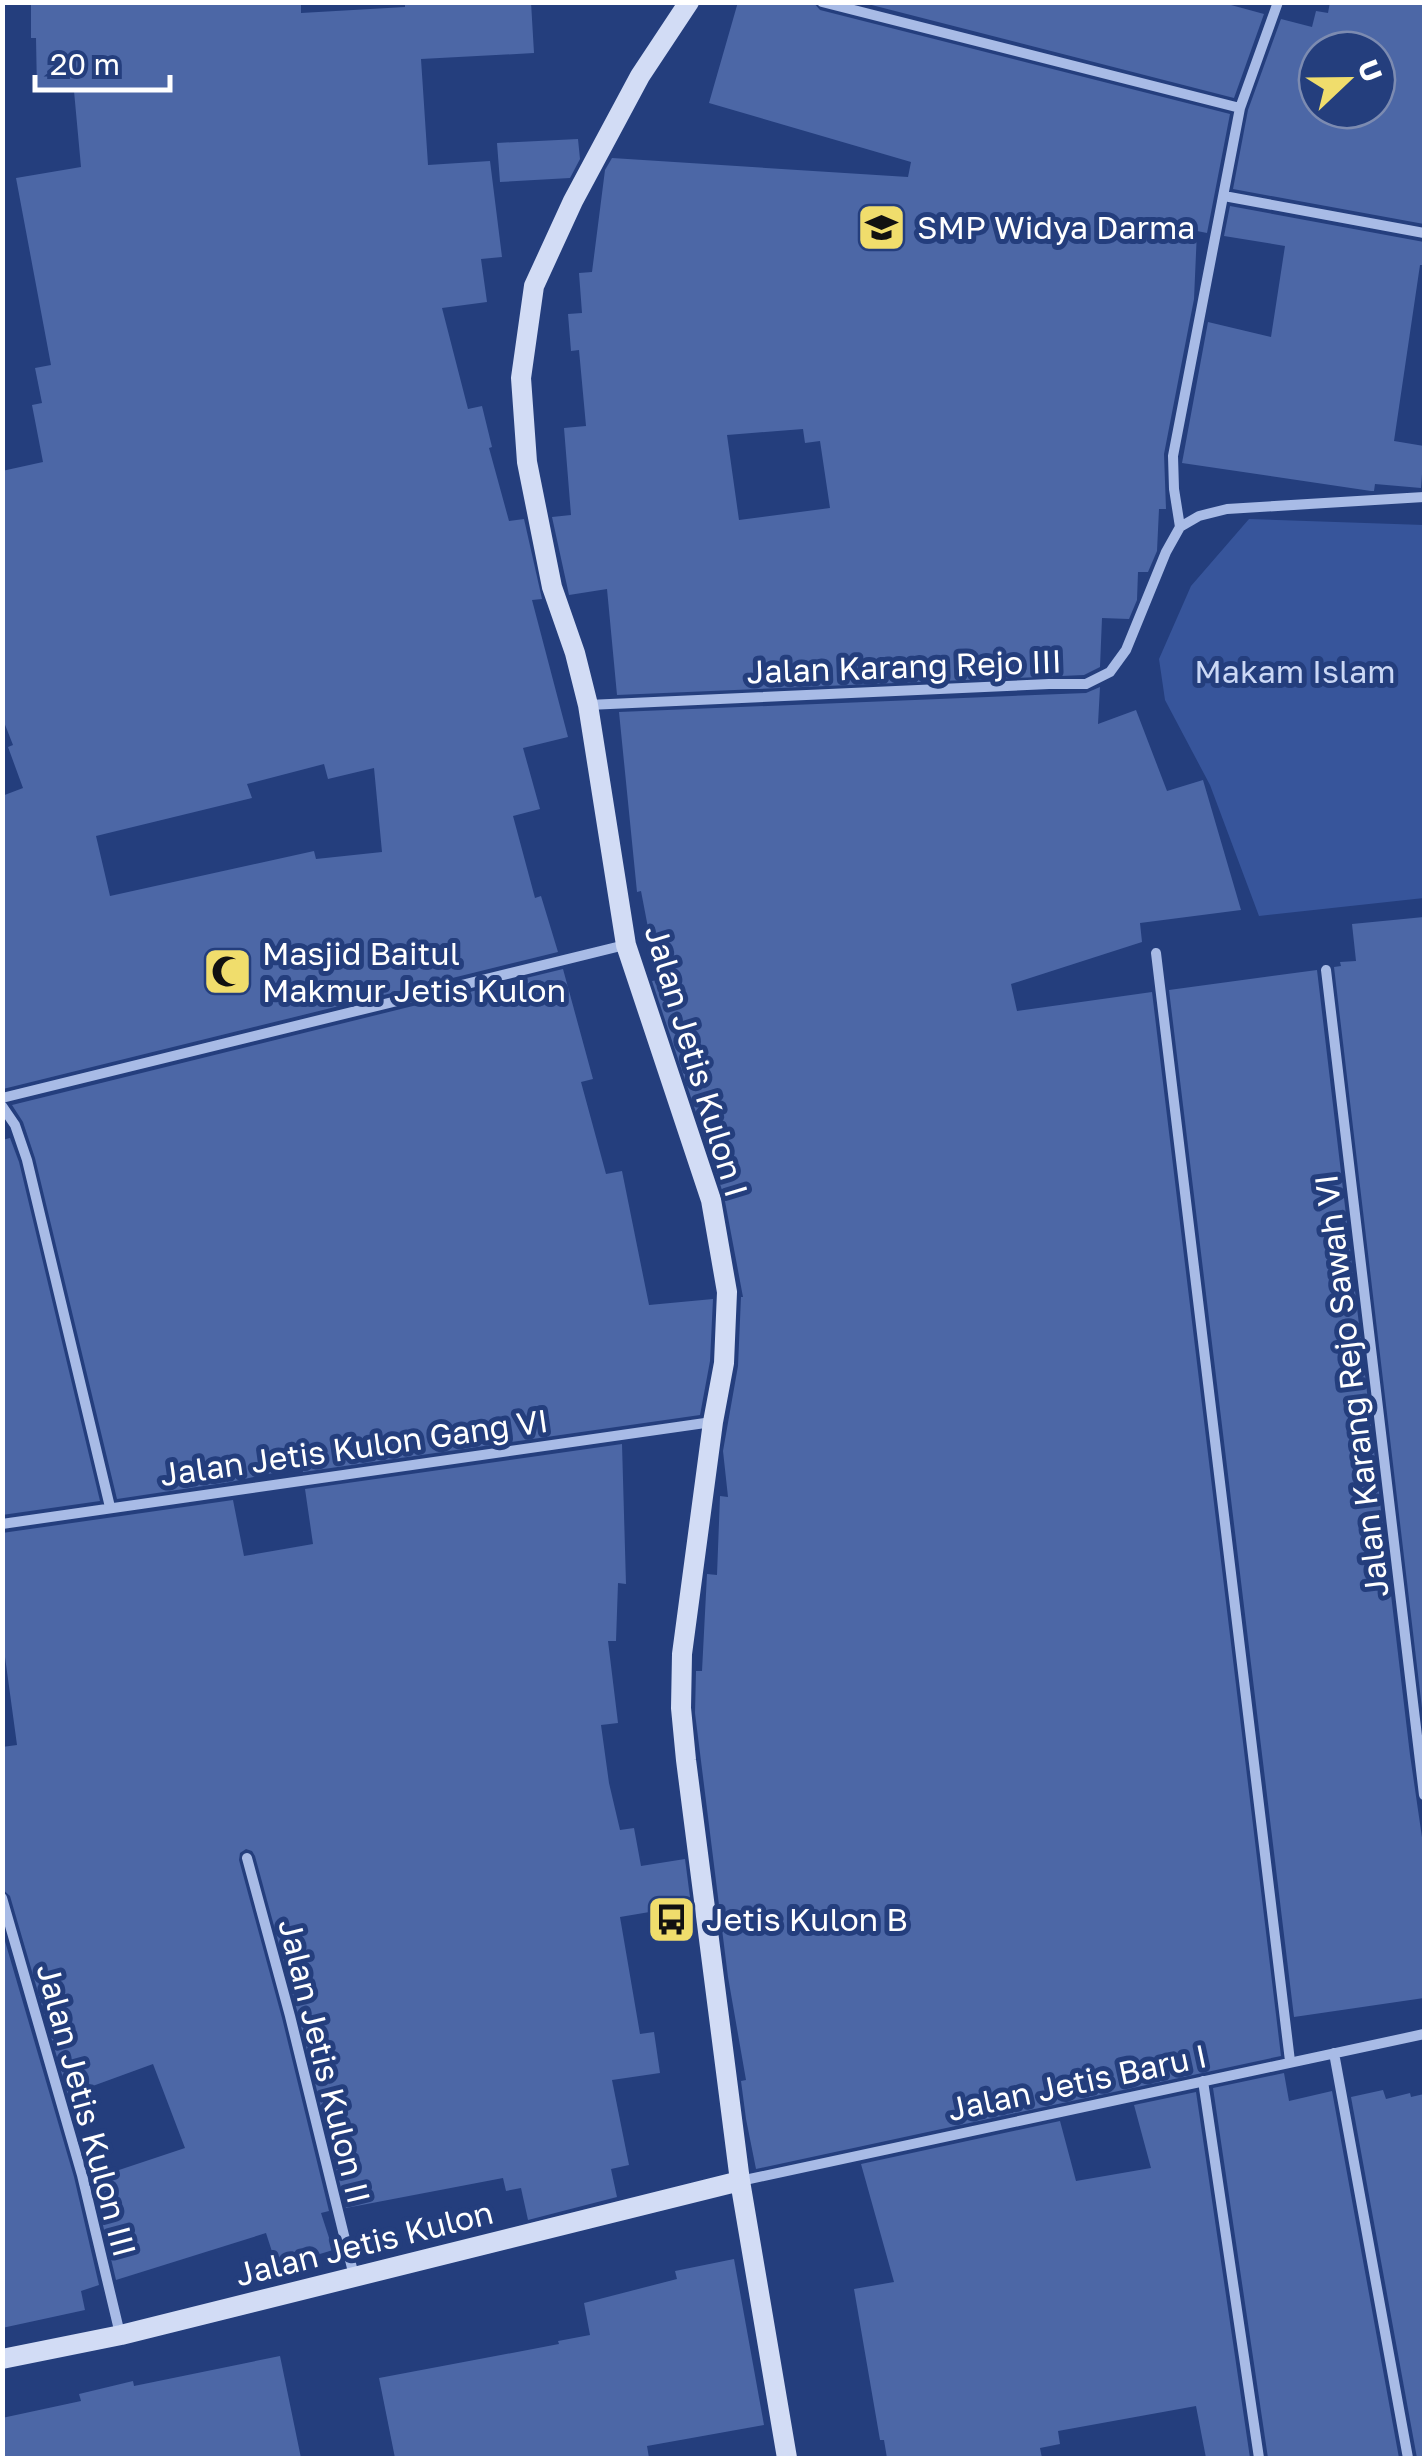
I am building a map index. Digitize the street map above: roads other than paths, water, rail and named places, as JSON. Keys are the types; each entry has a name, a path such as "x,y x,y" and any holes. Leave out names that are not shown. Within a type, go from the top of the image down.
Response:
{"street":[{"name":"Jalan Jetis Kulon I","path":"689,2 640,76 573,201 534,286 521,378 526,462 552,586 588,705 626,945 711,1200 721,1248 727,1325 724,1363 682,1654 682,1708 740,2181 787,2458"},
{"path":"822,2 1240,108"},
{"path":"1278,2 1240,108 1173,456 1180,527 1199,516 1227,509 1424,497"},
{"path":"1224,196 1424,233"},
{"name":"Jalan Karang Rejo III","path":"588,705 1086,684 1110,672 1126,650 1180,527"},
{"path":"2,1098 626,945"},
{"path":"1156,952 1290,2062"},
{"name":"Jalan Karang Rejo Sawah VI","path":"1326,970 1424,1796"},
{"path":"2,1106 15,1126 27,1160 110,1507"},
{"name":"Jalan Jetis Kulon Gang VI","path":"2,1524 714,1422"},
{"name":"Jalan Jetis Kulon II","path":"247,1858 354,2276"},
{"name":"Jalan Jetis Kulon III","path":"2,1898 82,2175 120,2335"},
{"name":"Jalan Jetis Baru I","path":"740,2181 1424,2034"},
{"path":"1334,2052 1408,2458"},
{"path":"1203,2080 1260,2458"},
{"name":"Jalan Jetis Kulon","path":"2,2359 120,2335 740,2181"}],"place":[{"name":"SMP Widya Darma","path":"882,227"},
{"name":"Masjid Baitul Makmur Jetis Kulon","path":"227,971"},
{"name":"Jetis Kulon B","path":"671,1919"}],"park label":[{"name":"Makam Islam","path":"1295,671"}]}
